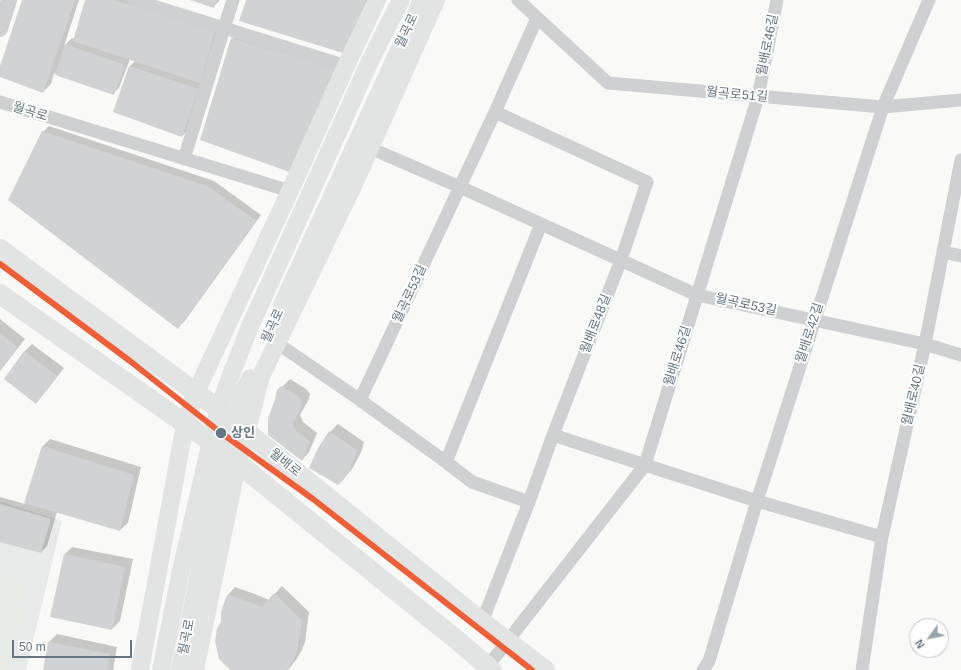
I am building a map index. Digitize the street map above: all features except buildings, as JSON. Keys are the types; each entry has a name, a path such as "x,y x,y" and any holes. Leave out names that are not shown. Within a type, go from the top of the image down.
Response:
{"main road":[{"path":"140,670 185,424 196,392 377,0"},
{"name":"월곡로","path":"161,670 181,570 218,412 232,372 254,318 371,59 401,0"},
{"name":"월곡로","path":"180,670 221,462 244,392 422,0"},
{"path":"195,670 238,464 261,376 354,184 436,0"},
{"name":"월배로","path":"0,249 217,408 482,622 545,670"},
{"path":"0,294 214,444 490,668"}],"street":[{"path":"0,29 9,0"},
{"path":"134,0 346,66"},
{"path":"184,159 233,0"},
{"name":"월곡로51길","path":"518,0 608,83 883,107 961,100"},
{"name":"월배로46길","path":"490,668 508,641 645,466 758,97 777,0"},
{"name":"월배로42길","path":"703,670 710,661 757,501 883,107 929,0"},
{"path":"460,187 537,18"},
{"name":"월곡로","path":"0,102 290,191"},
{"name":"월배로48길","path":"482,622 621,260 647,182 495,112"},
{"name":"월곡로53길","path":"370,148 697,294 925,344 961,355"},
{"name":"월배로40길","path":"862,670 882,537 925,344 961,160"},
{"name":"월곡로53길","path":"360,400 460,187"},
{"path":"446,462 541,224"},
{"path":"943,252 961,256"},
{"name":"월곡로","path":"277,343 360,400 472,482 529,502"},
{"path":"553,435 757,501 882,537"}],"shaded area":[{"path":"0,501 62,521 26,670 0,670"},
{"path":"0,580 26,585 10,670 0,670"}],"transit line":[{"path":"0,264 130,361 220,432 313,499 532,670"}],"place":[{"name":"상인","path":"221,433"}]}
